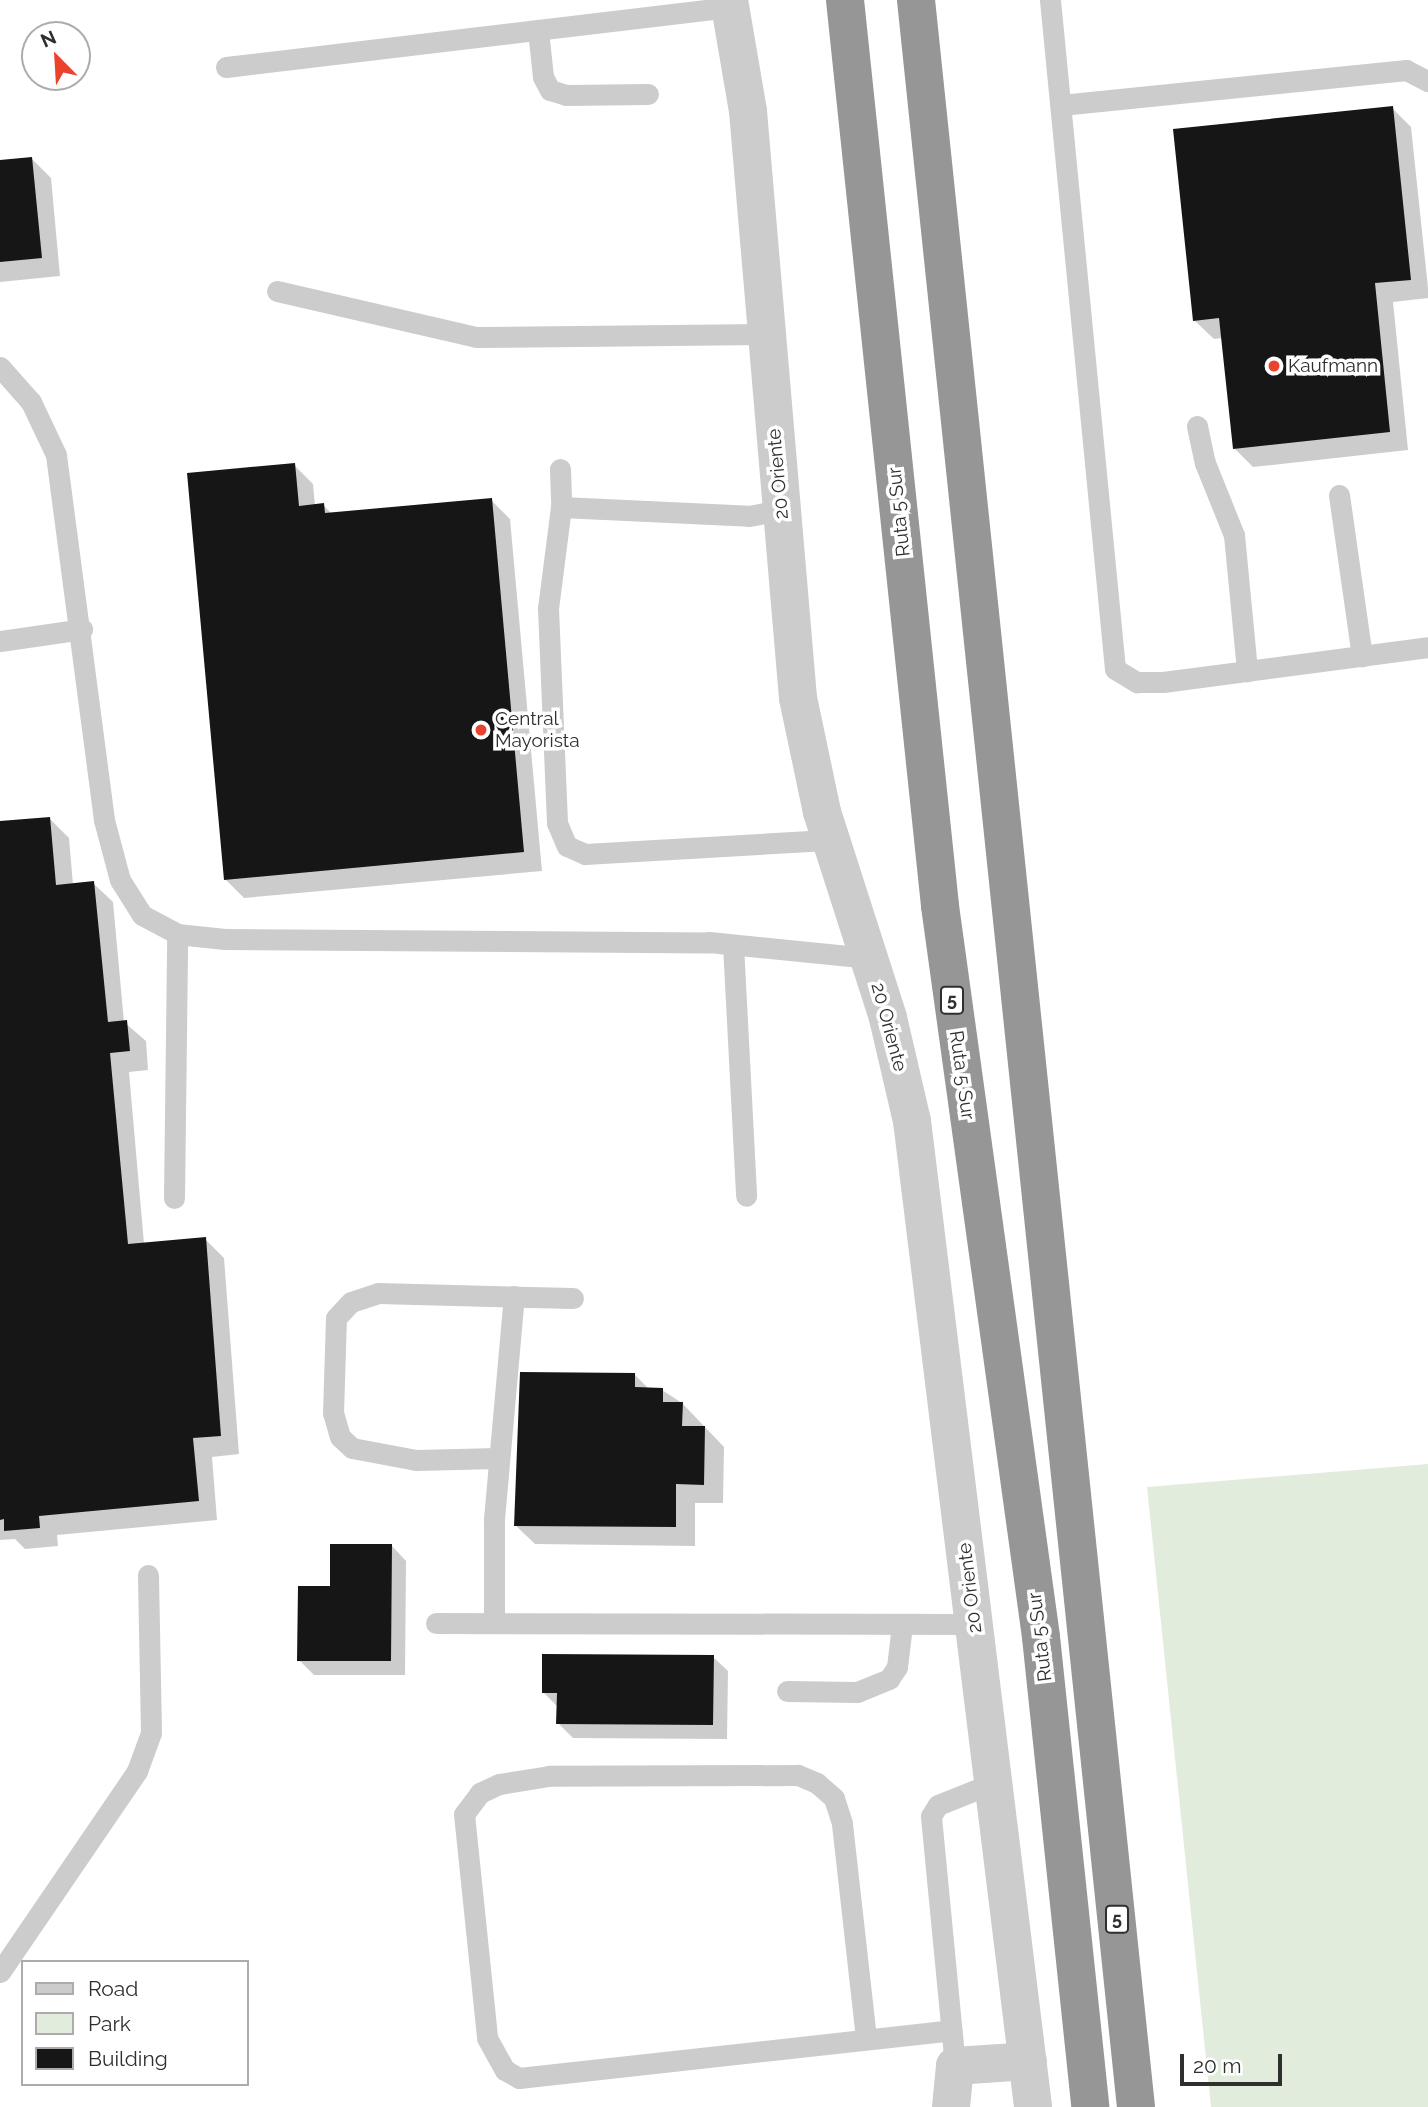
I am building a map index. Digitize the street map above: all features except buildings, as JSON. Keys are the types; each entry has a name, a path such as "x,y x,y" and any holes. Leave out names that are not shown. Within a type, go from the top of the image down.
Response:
{"highway":[{"name":"Ruta 5 Sur","path":"845,0 940,906 1041,1637 1090,2107"},
{"name":"5","path":"916,0 1136,2107"}],"street":[{"name":"20 Oriente","path":"730,4 748,111 798,698 808,758 831,840 870,958 912,1121 1033,2107"},
{"path":"951,2107 953,2048 1028,2061"}],"lane":[{"path":"1050,0 1115,669 1137,682 1150,682 1428,647"},
{"path":"226,67 730,4"},
{"path":"538,30 543,77 550,90 566,95 648,94"},
{"path":"1061,105 1406,70 1428,81"},
{"path":"276,291 476,337 766,334"},
{"path":"0,368 31,402 56,455 82,629 104,820 120,880 142,915 177,934 382,944 733,945 870,958"},
{"path":"1197,426 1205,463 1234,535 1247,671"},
{"path":"561,469 561,507 548,608 557,823 567,846 585,854 831,840"},
{"path":"1339,495 1362,656"},
{"path":"561,507 684,509 749,516 781,510"},
{"path":"0,641 82,629"},
{"path":"174,1198 177,934"},
{"path":"733,945 746,1196"},
{"path":"498,1458 416,1460 352,1448 341,1437 333,1413 333,1340 336,1318 351,1302 378,1293 573,1298"},
{"path":"494,1623 498,1458 514,1296"},
{"path":"0,1972 137,1772 151,1733 148,1575"},
{"path":"436,1623 974,1624"},
{"path":"787,1691 857,1692 889,1679 897,1667 902,1625"},
{"path":"866,2038 842,1822 834,1798 817,1783 798,1775 549,1776 499,1784 480,1793 464,1814 487,2038 505,2070 519,2078 866,2038 953,2048 931,1816 938,1805 993,1783"}],"green space":[{"path":"1428,1464 1428,2107 1211,2107 1147,1487"}],"place":[{"name":"Kaufmann","path":"1274,366"},
{"name":"Central Mayorista","path":"481,730"}]}
